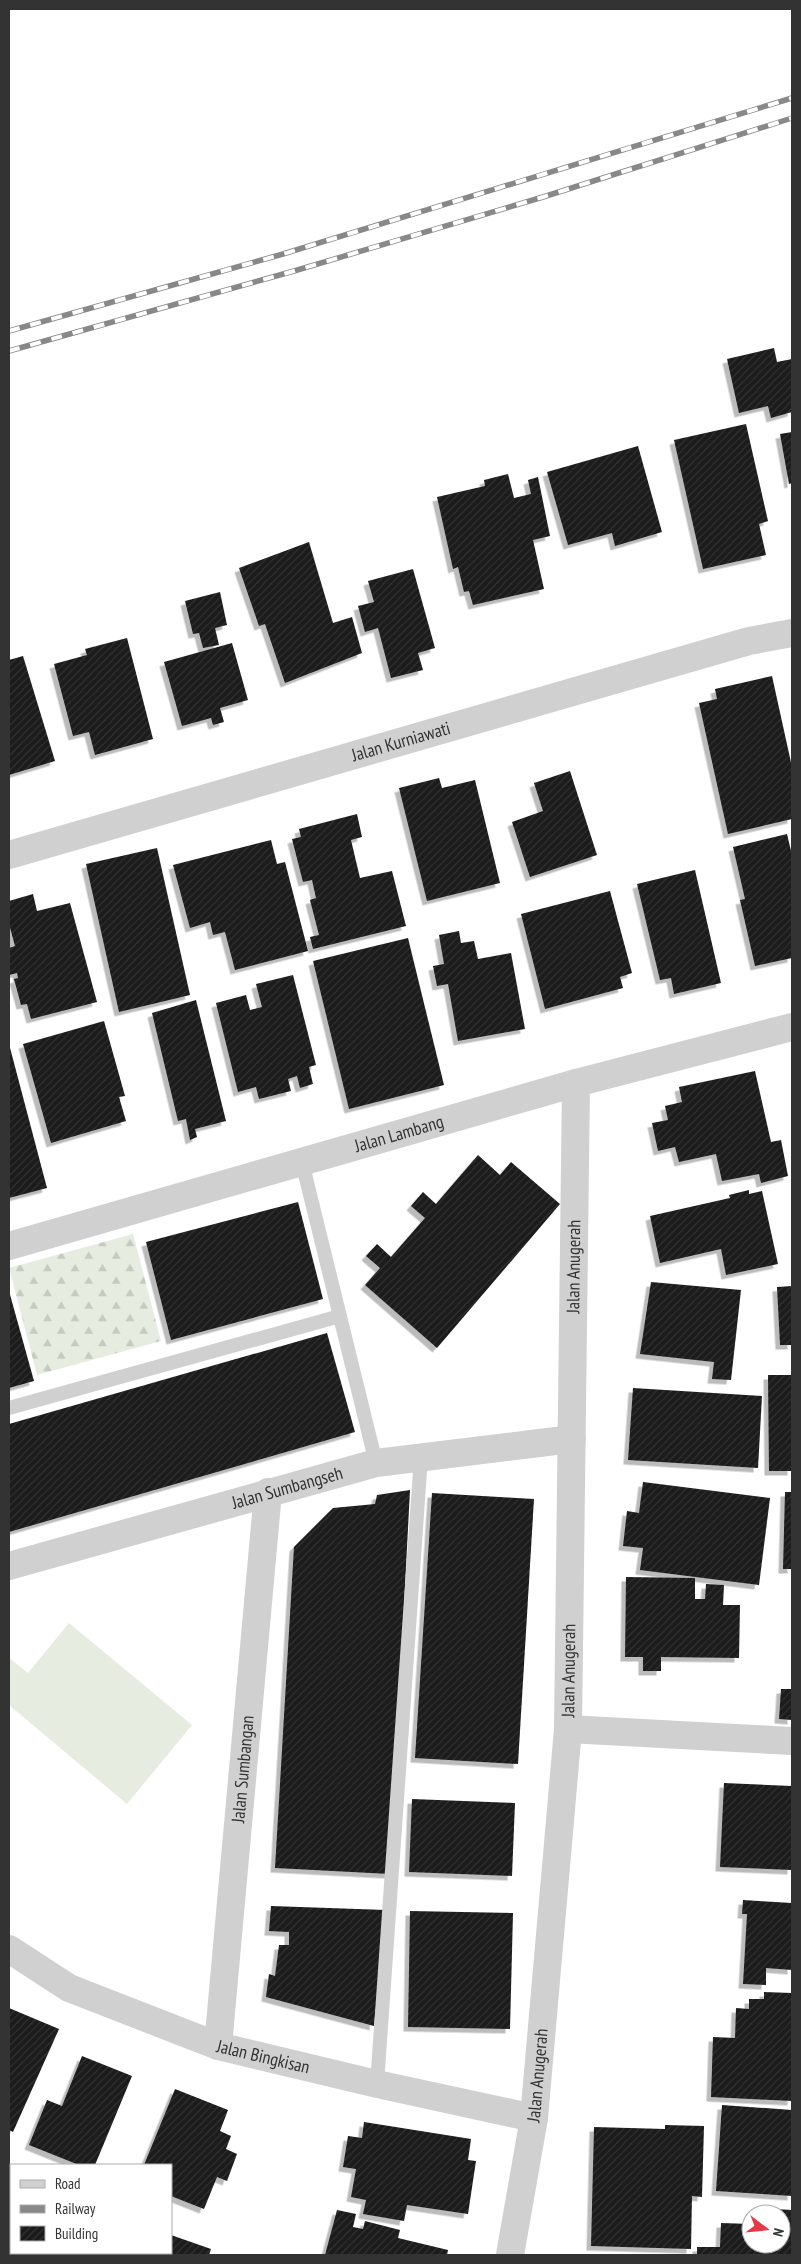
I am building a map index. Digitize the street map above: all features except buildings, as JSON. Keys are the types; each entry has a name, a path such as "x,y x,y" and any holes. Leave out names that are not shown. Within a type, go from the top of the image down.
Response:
{"street":[{"name":"Jalan Kurniawati","path":"9,855 749,641 792,633"},
{"name":"Jalan Lambang","path":"9,1246 576,1083 792,1027"},
{"name":"Jalan Anugerah","path":"510,2255 534,2118 568,1729 576,1083"},
{"name":"Jalan Sumbangseh","path":"9,1566 376,1462 572,1439"},
{"name":"Jalan Sumbangan","path":"218,2046 268,1492"},
{"path":"568,1729 792,1741"},
{"name":"Jalan Bingkisan","path":"9,1949 69,1988 218,2046 377,2084 534,2118"}],"lane":[{"path":"302,1162 376,1462"},
{"path":"9,1408 340,1316"},
{"path":"377,2084 421,1457"}],"green space":[{"path":"133,1234 161,1341 37,1375 9,1268"},
{"path":"69,1623 192,1725 127,1804 9,1705 9,1658 28,1673"}],"railway":[{"path":"9,331 283,254 792,98"},
{"path":"9,351 294,271 543,197 792,118"}]}
